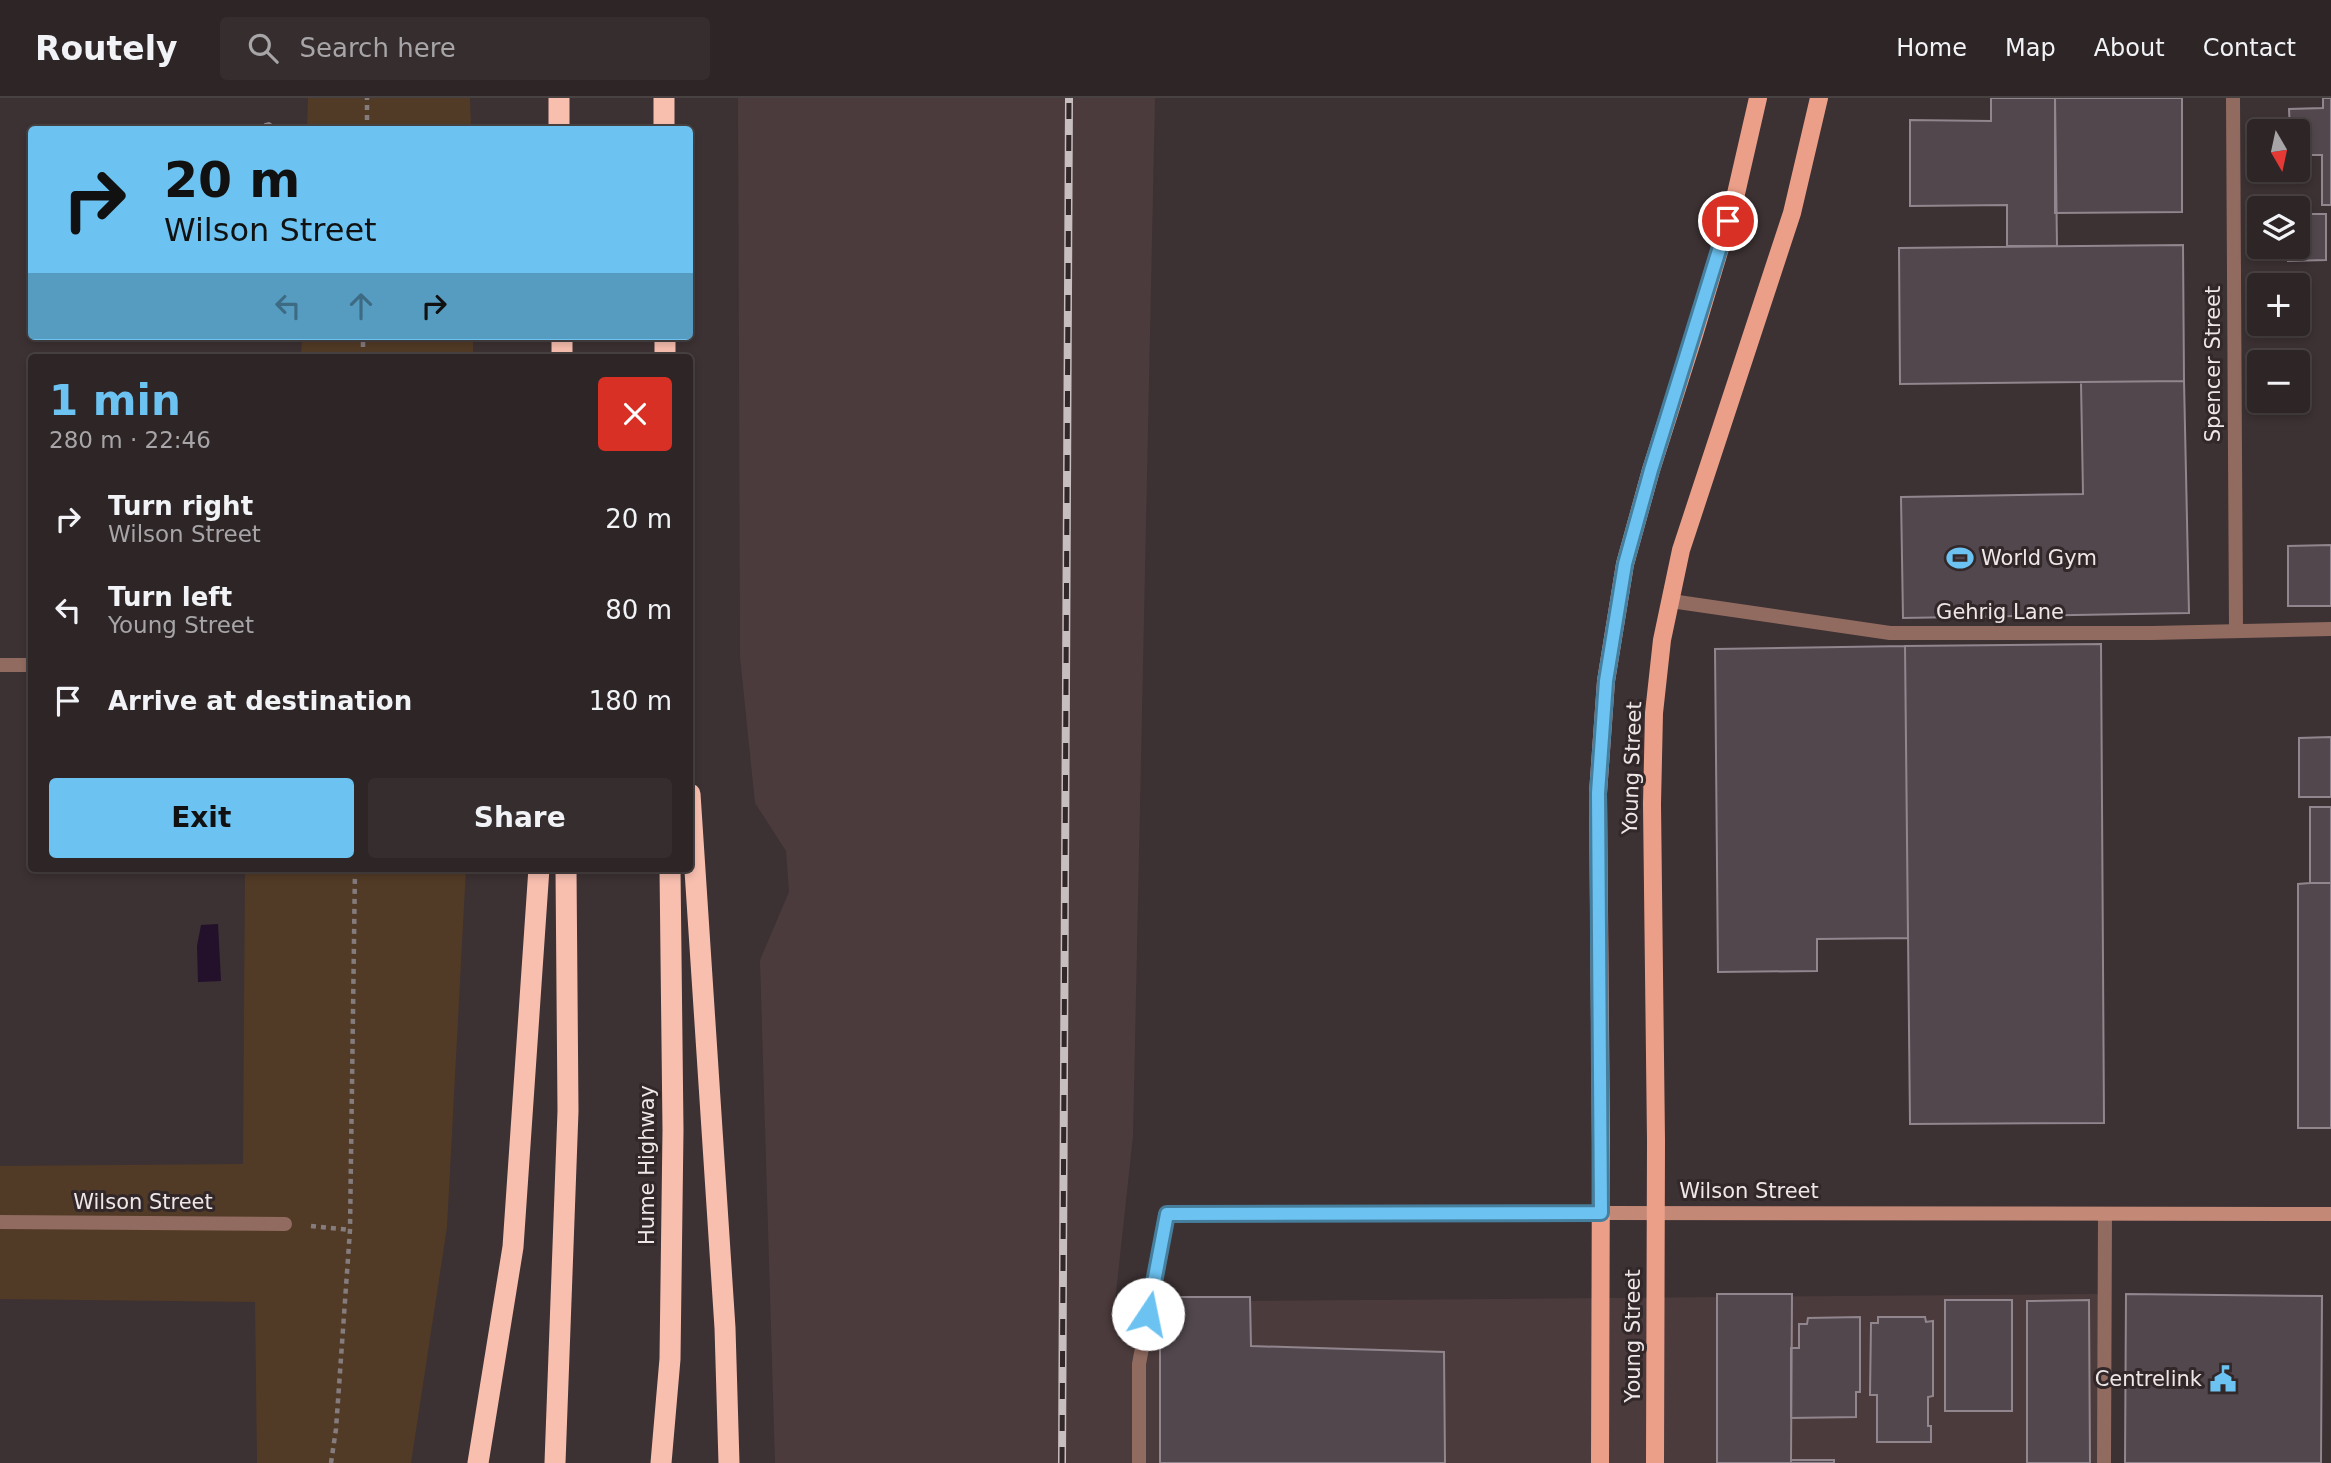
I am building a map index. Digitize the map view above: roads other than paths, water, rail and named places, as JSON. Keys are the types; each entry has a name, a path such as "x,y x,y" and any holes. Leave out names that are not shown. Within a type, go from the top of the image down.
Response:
{"highway":[{"path":"559,98 559,126"},
{"path":"664,98 664,126"},
{"path":"693,840 725,1328 729,1463"},
{"path":"478,1463 513,1247 540,872"},
{"path":"555,1463 568,1111 566,872"},
{"name":"Hume Highway","path":"661,1463 670,1359 673,1130 670,872"}],"main road":[{"name":"Young Street","path":"1600,1463 1598,793 1606,681 1625,564 1651,470 1735,198 1758,98"},
{"name":"Young Street","path":"1656,1463 1652,778 1654,713 1662,640 1681,550 1792,213 1819,98"}],"street":[{"name":"Spencer Street","path":"2233,98 2236,631"},
{"name":"Gehrig Lane","path":"1671,600 1890,633 2152,633 2331,629"},
{"path":"0,665 28,665"},
{"name":"Wilson Street","path":"1139,1463 1139,1364 1167,1214 2331,1214"},
{"path":"2104,1463 2105,1214"},
{"name":"Wilson Street","path":"0,1222 285,1224"}],"railway":[{"path":"1062,1463 1069,98"}],"place":[{"name":"World Gym","path":"1960,558"},
{"name":"Centrelink","path":"2223,1379"}]}
